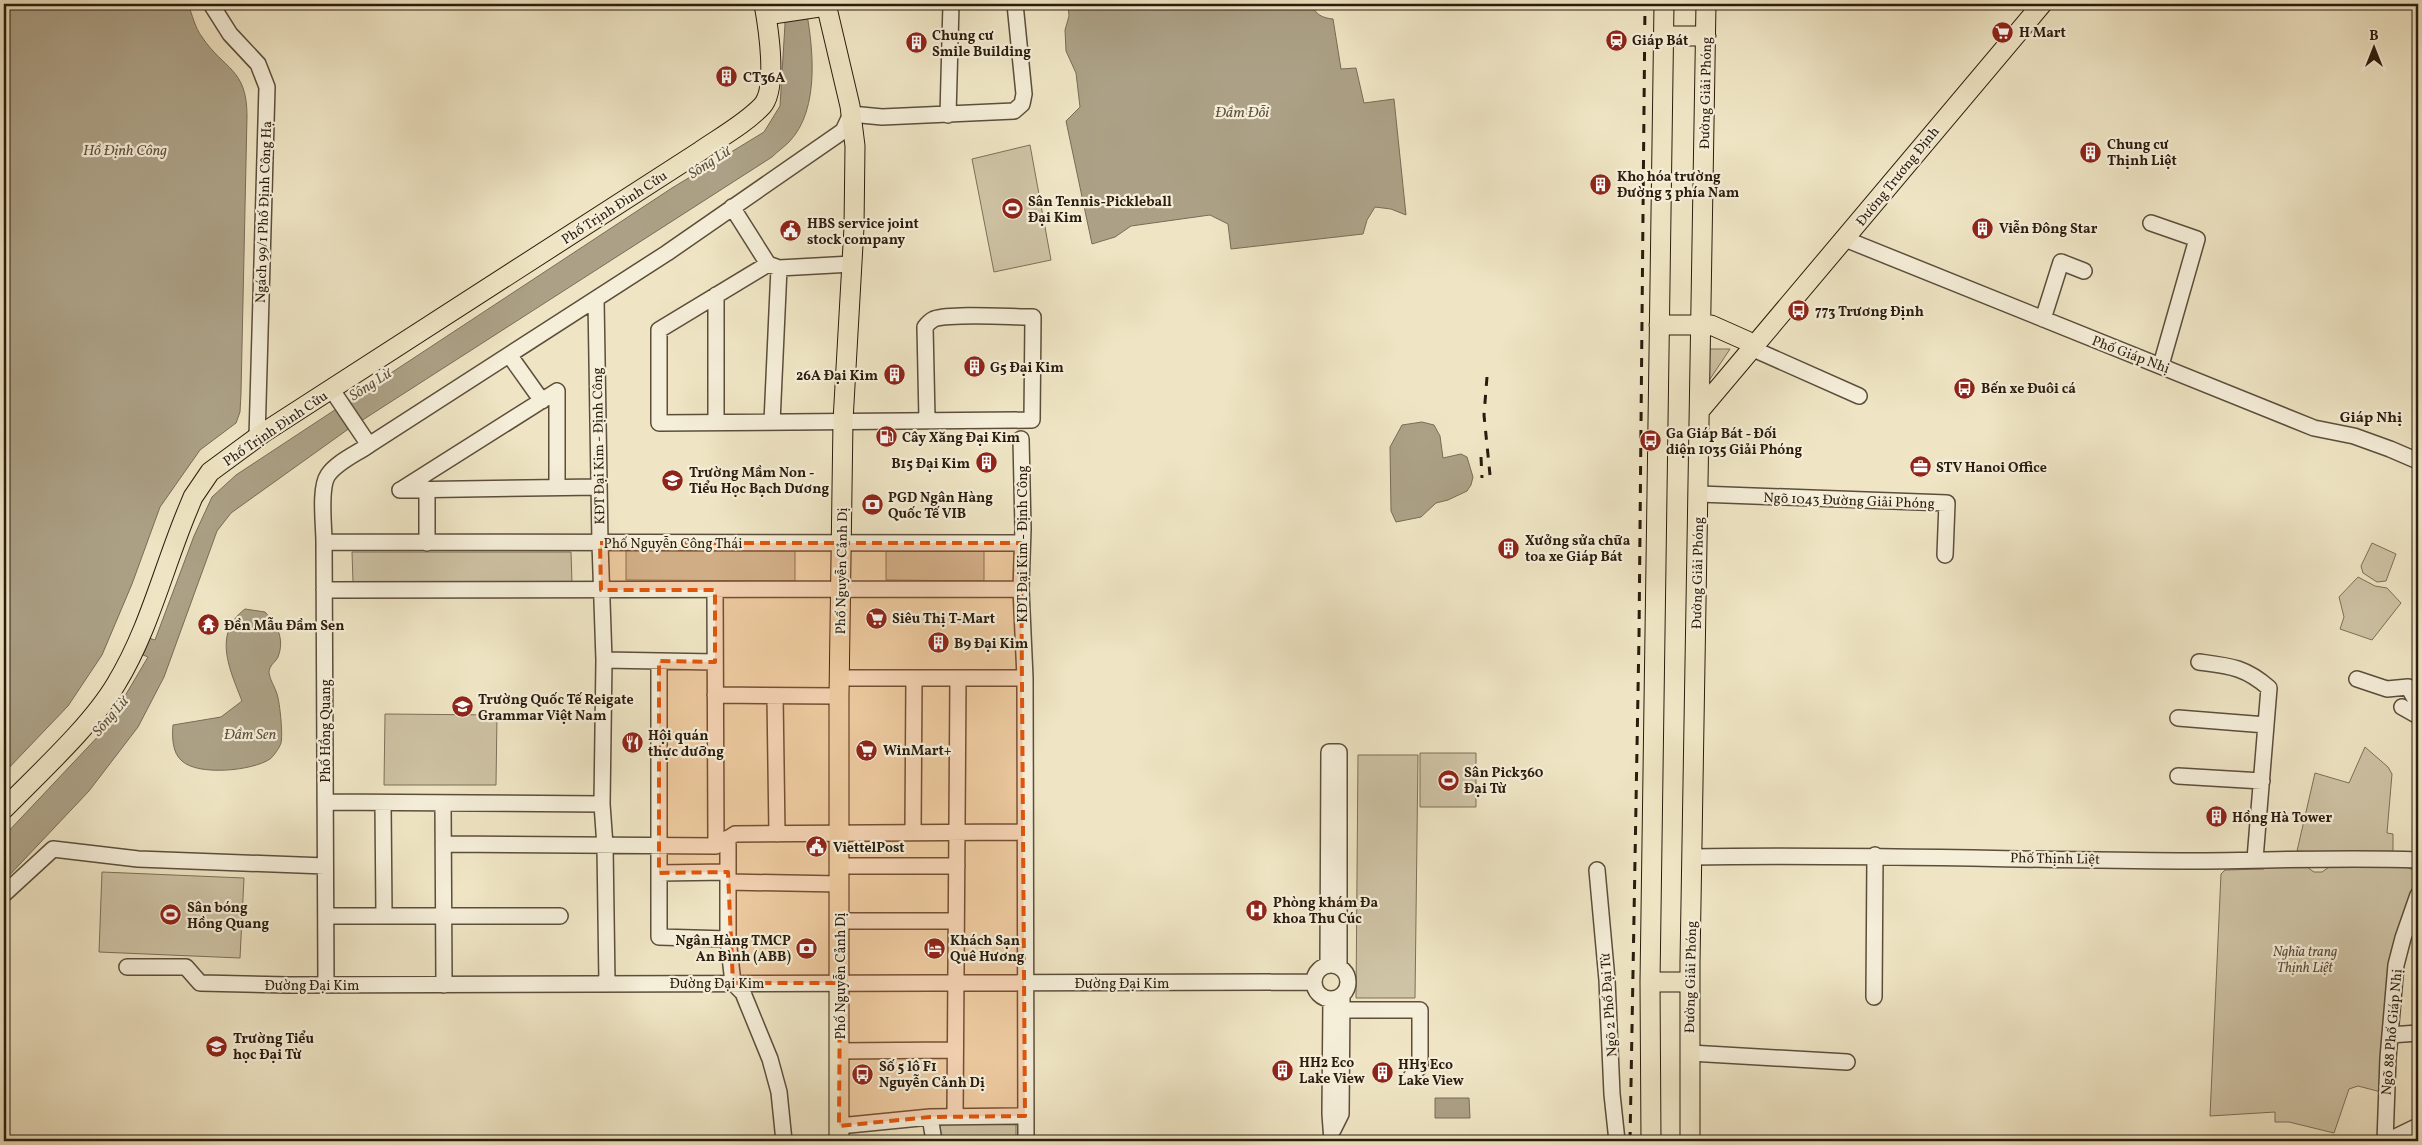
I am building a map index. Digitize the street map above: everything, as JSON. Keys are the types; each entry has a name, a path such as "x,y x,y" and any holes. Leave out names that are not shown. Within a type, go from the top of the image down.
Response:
{"main road":[{"path":"1651,1141 1650,982 1664,4"},
{"name":"Đường Giải Phóng","path":"1690,1141 1690,982 1706,4"},
{"name":"Đường Trương Định","path":"1700,409 1846,239 2042,4"},
{"path":"770,11 825,5"},
{"name":"Phố Nguyễn Cảnh Dị","path":"825,5 851,114 855,146 852,264 843,421 841,543 839,1134"},
{"name":"Phố Trịnh Đình Cửu","path":"4,809 89,720 116,685 135,647 193,498 210,472 257,438 336,394 699,152 762,106 769,91 770,11"},
{"path":"1663,36 1706,36"},
{"path":"1659,325 1711,325 1747,341 1751,348"},
{"path":"1650,982 1690,982"}],"street":[{"name":"Ngách 99/1 Phố Định Công Hạ","path":"211,4 230,34 258,64 266,87 257,438"},
{"path":"948,115 950,4"},
{"path":"336,394 365,438 510,356 596,299 843,131 851,114 882,117 1014,111 1022,104 1024,94 1015,4"},
{"path":"732,208 773,266 772,422"},
{"path":"2151,223 2197,239 2161,365"},
{"name":"Phố Giáp Nhị","path":"1846,239 2314,428 2354,436 2390,448 2418,461"},
{"path":"2043,320 2061,262 2084,271"},
{"path":"852,264 773,266 716,295 659,330 659,423 927,419 1032,420 1033,317 960,317 936,319 928,323 925,327 927,419"},
{"path":"716,295 716,422"},
{"name":"KĐT Đại Kim - Định Công","path":"596,299 604,660 602,804 605,846 607,984"},
{"path":"1751,348 1859,396"},
{"path":"510,356 542,400"},
{"path":"557,488 557,391 400,490 427,490 557,488 599,487"},
{"name":"Phố Hồng Quang","path":"326,985 324,486 327,477 365,438"},
{"name":"KĐT Đại Kim - Định Công","path":"1021,439 1021,589 1025,678 1024,983 1026,1141"},
{"path":"426,543 427,490"},
{"name":"Ngõ 1043 Đường Giải Phóng","path":"1699,494 1947,503 1945,555"},
{"name":"Phố Nguyễn Công Thái","path":"324,542 1021,543"},
{"path":"324,590 1021,589"},
{"path":"715,590 715,695 722,842 728,877 728,939 733,983 743,993 770,1059 779,1092 784,1141"},
{"path":"604,660 715,662"},
{"path":"659,661 659,937 728,939"},
{"path":"2199,662 2236,667 2270,688 2255,859"},
{"path":"715,695 775,696 914,678 1025,678"},
{"path":"914,678 914,833"},
{"path":"954,1116 958,678"},
{"path":"2357,679 2387,689 2413,686 2418,704"},
{"path":"775,696 777,834"},
{"path":"2402,707 2418,716"},
{"path":"2178,718 2266,725"},
{"path":"1334,752 1334,965"},
{"path":"2178,776 2262,781"},
{"path":"325,802 602,804"},
{"path":"383,802 384,915"},
{"path":"443,803 444,985"},
{"path":"443,844 659,846 722,842 735,834 1024,832"},
{"path":"4,894 53,849 138,859 325,866"},
{"path":"1874,997 1875,855"},
{"name":"Phố Thịnh Liệt","path":"1692,857 1875,855 2182,861 2255,859 2418,860"},
{"path":"659,873 728,877 841,875 956,866"},
{"name":"Ngõ 2 Phố Đại Từ","path":"1597,870 1607,980 1612,1094 1617,1141"},
{"name":"Ngõ 88 Phố Giáp Nhị","path":"2386,1141 2390,1035 2396,965 2418,895"},
{"path":"326,916 560,916"},
{"path":"840,921 956,921"},
{"path":"1332,1135 1341,1114 1338,1001 1348,986 1348,980 1344,970 1334,965 1319,969 1313,982 1321,996 1338,1001 1420,1010 1420,1066 1411,1077"},
{"name":"Đường Đại Kim","path":"127,967 186,967 200,983 326,985 1313,982"},
{"path":"2390,1035 2418,1033"},
{"path":"840,1051 955,1050"},
{"path":"1690,1053 1848,1062"},
{"path":"839,1134 930,1116 1025,1116"},
{"path":"930,1116 934,1141"},
{"path":"2386,1141 2418,1126"}],"highlighted area":[{"path":"600,543 1021,543 1025,1116 930,1117 839,1126 840,983 733,983 728,872 659,873 659,661 715,662 715,590 601,590"}],"green space":[{"name":"Sân Tennis-Pickleball Đại Kim","path":"1030,145 1051,260 994,272 972,159"},
{"path":"1709,349 1730,349 1708,382"},
{"path":"2372,543 2396,554 2386,581 2377,582 2363,573 2361,566"},
{"path":"626,550 795,550 795,581 626,580"},
{"path":"886,551 984,551 984,581 886,580"},
{"path":"352,552 571,552 572,583 353,582"},
{"path":"2358,577 2375,586 2387,588 2401,603 2372,640 2340,629 2344,617 2339,597"},
{"path":"385,714 497,715 496,785 384,785"},
{"path":"2365,747 2388,767 2392,774 2387,833 2393,834 2393,856 2297,851 2315,773 2349,783"},
{"name":"Sân Pick360 Đại Từ","path":"1420,753 1476,753 1476,807 1420,807"},
{"path":"1358,755 1418,755 1415,998 1356,998"},
{"name":"Nghĩa trang Thịnh Liệt","path":"2268,865 2304,865 2314,872 2322,872 2332,865 2401,866 2418,871 2418,881 2396,941 2381,1092 2358,1086 2349,1089 2334,1133 2289,1122 2275,1122 2275,1112 2210,1116 2221,874 2225,870 2264,869"},
{"name":"Sân bóng Hồng Quang","path":"102,872 244,878 240,958 99,952"},
{"path":"1016,1121 1016,1141 940,1141 940,1123"}],"water":[{"name":"Hồ Định Công","path":"4,4 188,4 200,33 210,48 239,79 246,100 247,116 241,393 240,412 236,423 200,450 160,507 132,584 102,655 68,706 4,773"},
{"path":"782,4 805,4 812,57 812,76 806,112 799,128 789,142 772,157 347,430 231,513 217,531 164,677 138,727 89,791 4,881 4,836 106,728 148,657 143,655 149,638 155,640 194,536 212,497 236,475 672,188 764,132 780,106 785,24"},
{"name":"Đầm Đỗi","path":"1068,4 1312,4 1315,11 1320,15 1333,19 1341,69 1356,68 1364,103 1394,99 1406,215 1391,209 1375,207 1367,220 1363,234 1231,249 1228,224 1210,215 1131,226 1115,237 1092,244 1066,121 1080,107 1076,73 1066,51 1065,30 1069,16"},
{"path":"1422,422 1434,425 1440,436 1443,458 1461,454 1467,457 1473,477 1471,485 1467,491 1448,500 1436,503 1421,517 1396,522 1391,511 1390,447 1402,425"},
{"name":"Đầm Sen","path":"245,609 265,612 279,632 280,650 269,673 279,704 281,743 270,759 251,766 238,769 212,770 190,766 176,754 173,725 221,717 242,701 229,665 226,641 235,619"},
{"path":"1435,1098 1469,1098 1470,1118 1435,1118"}],"railway":[{"path":"1630,1141 1639,636 1645,4"},
{"path":"1487,377 1484,415 1490,475"},
{"path":"1481,457 1482,478"}],"place":[{"name":"H Mart","path":"2003,32"},
{"name":"Giáp Bát","path":"1616,40"},
{"name":"Chung cư Smile Building","path":"916,43"},
{"name":"CT36A","path":"727,77"},
{"name":"Chung cư Thịnh Liệt","path":"2091,152"},
{"name":"Kho hóa trường Đường 3 phía Nam","path":"1601,184"},
{"name":"Sân Tennis-Pickleball Đại Kim","path":"1012,209"},
{"name":"Viễn Đông Star","path":"1983,228"},
{"name":"HBS service joint stock company","path":"791,231"},
{"name":"773 Trương Định","path":"1799,311"},
{"name":"G5 Đại Kim","path":"974,367"},
{"name":"26A Đại Kim","path":"894,375"},
{"name":"Bến xe Đuôi cá","path":"1965,388"},
{"name":"Cây Xăng Đại Kim","path":"886,437"},
{"name":"Ga Giáp Bát - Đối diện 1035 Giải Phóng","path":"1650,441"},
{"name":"B15 Đại Kim","path":"986,463"},
{"name":"STV Hanoi Office","path":"1920,467"},
{"name":"Trường Mầm Non - Tiểu Học Bạch Dương","path":"673,480"},
{"name":"PGD Ngân Hàng Quốc Tế VIB","path":"872,505"},
{"name":"Xưởng sửa chữa toa xe Giáp Bát","path":"1509,548"},
{"name":"Siêu Thị T-Mart","path":"876,618"},
{"name":"Đền Mẫu Đầm Sen","path":"208,625"},
{"name":"B9 Đại Kim","path":"938,643"},
{"name":"Trường Quốc Tế Reigate Grammar Việt Nam","path":"462,707"},
{"name":"Hội quán thực dưỡng","path":"632,743"},
{"name":"WinMart+","path":"867,750"},
{"name":"Sân Pick360 Đại Từ","path":"1448,780"},
{"name":"Hồng Hà Tower","path":"2216,817"},
{"name":"ViettelPost","path":"817,847"},
{"name":"Phòng khám Đa khoa Thu Cúc","path":"1257,910"},
{"name":"Sân bóng Hồng Quang","path":"171,915"},
{"name":"Ngân Hàng TMCP An Bình (ABB)","path":"807,948"},
{"name":"Khách Sạn Quê Hương","path":"934,948"},
{"name":"Trường Tiểu học Đại Từ","path":"217,1046"},
{"name":"HH2 Eco Lake View","path":"1283,1070"},
{"name":"HH3 Eco Lake View","path":"1382,1072"},
{"name":"Số 5 lô F1 Nguyễn Cảnh Dị","path":"863,1074"}],"district":[{"name":"Giáp Nhị","path":"2371,417"}],"water label":[{"name":"Sông Lừ","path":"709,162"},
{"name":"Sông Lừ","path":"370,384"},
{"name":"Sông Lừ","path":"110,716"}]}
